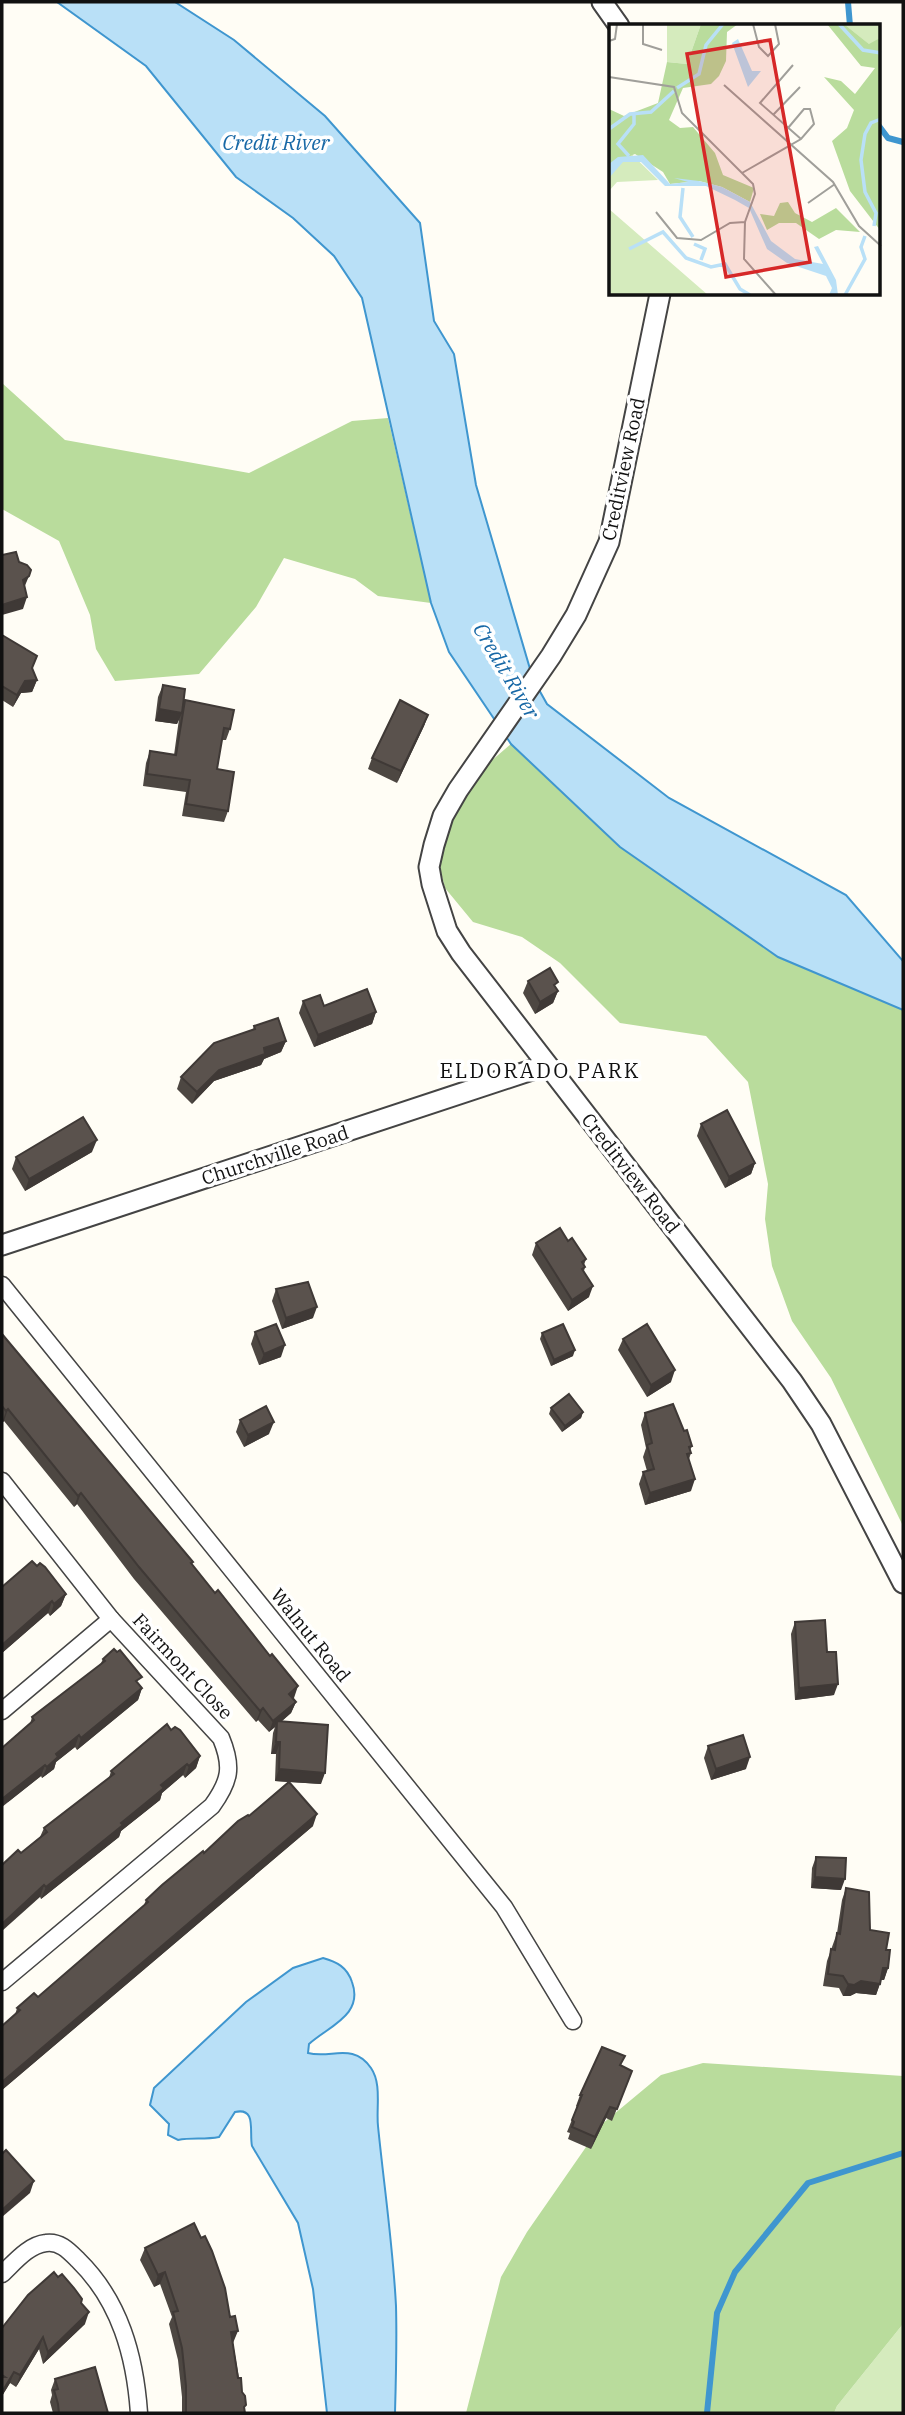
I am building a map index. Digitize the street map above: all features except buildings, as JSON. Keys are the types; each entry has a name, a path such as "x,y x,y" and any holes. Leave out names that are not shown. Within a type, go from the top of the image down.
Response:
{"street":[{"path":"602,2 617,24"},
{"name":"Creditview Road","path":"660,296 609,542 583,602 551,656 458,790 443,816 429,867 432,884 447,931 461,953 792,1381 821,1424 903,1583"},
{"name":"Churchville Road","path":"2,1245 547,1065"},
{"name":"Walnut Road","path":"2,1285 504,1907 573,2021"},
{"name":"Fairmont Close","path":"2,1481 111,1619 221,1738 228,1755 229,1773 223,1791 212,1806 2,1982"},
{"path":"2,1711 111,1619"},
{"path":"2,2274 32,2247 47,2243 68,2249 87,2268 113,2306 127,2339 139,2413"}],"green space":[{"path":"2,383 65,440 249,473 352,421 388,418 431,603 378,596 355,579 284,558 256,607 199,674 115,681 96,649 90,615 59,541 2,509"},
{"path":"511,744 620,847 778,957 903,1010 903,1526 831,1378 792,1321 772,1266 765,1219 768,1184 748,1082 706,1036 620,1023 560,963 522,937 473,922 445,888 431,835 447,799"},
{"path":"703,2063 903,2076 903,2324 834,2413 466,2413 501,2277 527,2232 602,2124 661,2075"},
{"path":"903,2324 903,2413 834,2413 837,2406"}],"water":[{"name":"Credit River","path":"57,2 175,2 234,40 325,116 420,223 434,321 454,354 476,485 533,679 547,704 669,798 846,895 903,961 903,1010 778,957 620,847 511,744 449,652 431,603 362,298 334,256 293,218 236,177 146,66"},
{"path":"323,1958 337,1963 347,1972 352,1982 353,2003 342,2019 309,2044 308,2053 349,2053 357,2056 371,2068 376,2081 396,2306 395,2413 327,2413 313,2289 298,2223 252,2146 251,2122 247,2113 235,2112 219,2137 178,2140 168,2135 169,2124 150,2105 154,2088 246,2002 293,1968"}],"waterway":[{"path":"848,2 850,24"},
{"path":"880,127 888,138 903,142"},
{"path":"707,2413 717,2313 735,2272 808,2183 903,2153"}],"district":[{"name":"ELDORADO PARK","path":"540,1071"}]}
